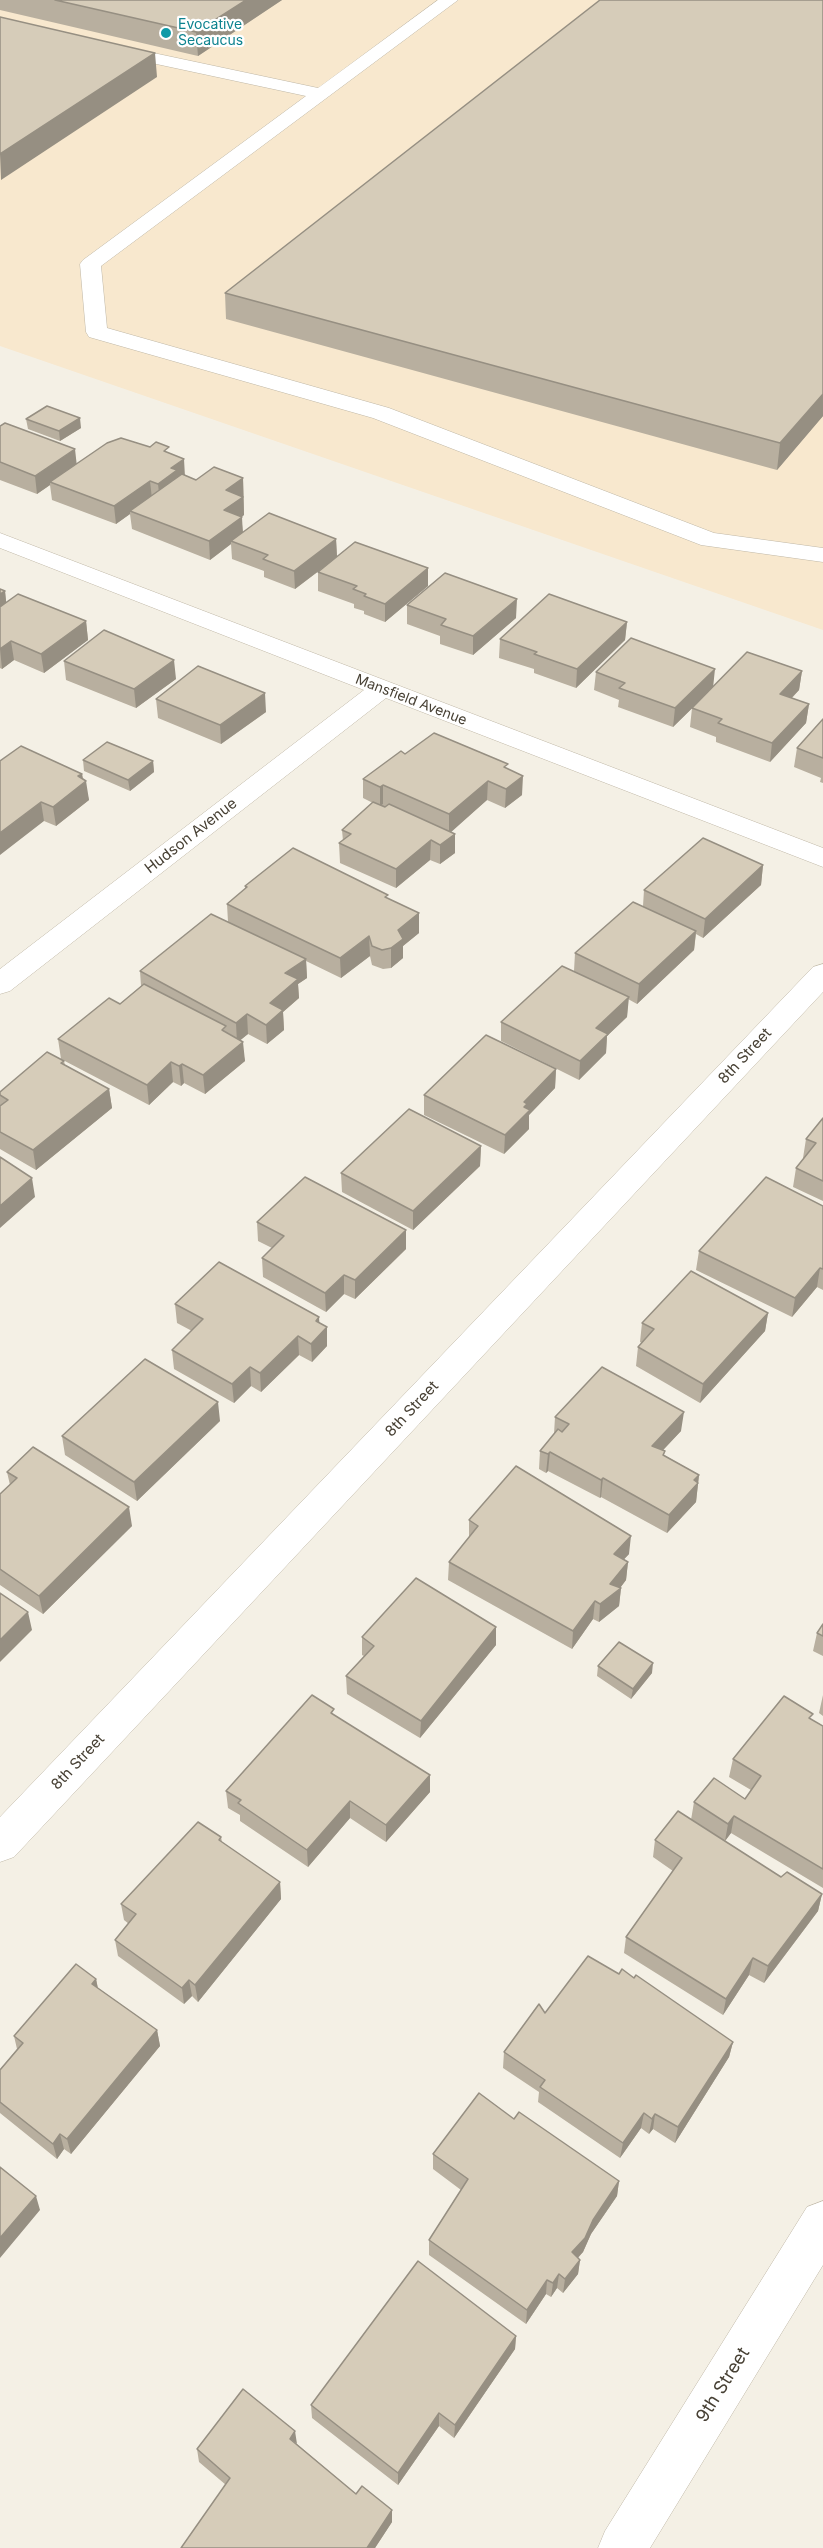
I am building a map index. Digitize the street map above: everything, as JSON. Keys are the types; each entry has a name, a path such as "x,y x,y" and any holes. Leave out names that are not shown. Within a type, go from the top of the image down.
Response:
{"street":[{"path":"449,0 90,264 97,332 381,413 710,540 823,555"},
{"path":"92,44 321,94"},
{"name":"Mansfield Avenue","path":"0,540 823,858"},
{"name":"Hudson Avenue","path":"0,984 382,689"},
{"name":"8th Street","path":"0,1844 823,974"},
{"name":"9th Street","path":"622,2548 823,2223"}],"shaded area":[{"path":"0,0 823,0 823,630 0,346"}],"building":[{"path":"55,0 246,0 196,32"},
{"path":"600,0 823,0 823,394 780,443 225,293"},
{"path":"0,17 155,53 0,154"},
{"path":"47,406 80,418 59,431 26,419"},
{"path":"5,423 75,449 35,476 0,462 0,426"},
{"path":"121,438 150,447 156,442 169,447 164,451 184,459 171,468 177,470 158,484 150,481 114,506 50,482 107,443"},
{"path":"214,467 243,478 226,490 243,497 224,510 242,517 209,541 130,511 182,474 196,480"},
{"path":"269,513 336,539 294,571 263,559 268,555 231,541"},
{"path":"355,542 428,568 385,604 353,589 357,586 318,572"},
{"path":"445,573 517,599 473,636 441,625 446,619 407,605"},
{"path":"18,594 86,621 41,654 11,641 0,649 0,607"},
{"path":"549,594 627,622 577,669 500,639"},
{"path":"104,630 174,660 134,689 64,661"},
{"path":"631,638 715,669 675,708 619,688 625,683 596,672"},
{"path":"747,652 802,671 780,694 809,704 772,743 718,723 722,719 692,708"},
{"path":"198,666 265,693 220,725 156,699"},
{"path":"823,719 823,758 797,748"},
{"path":"434,733 508,764 504,767 523,776 506,789 488,781 449,814 383,785 380,787 363,779 401,751 405,754"},
{"path":"107,742 153,761 128,780 83,760"},
{"path":"21,746 82,774 78,776 86,781 53,807 41,802 0,833 0,761"},
{"path":"373,802 385,807 389,804 455,834 440,845 431,840 396,869 339,843 351,834 342,830"},
{"path":"703,838 763,865 705,919 644,890"},
{"path":"293,848 419,913 398,930 403,939 391,948 382,950 372,946 369,936 340,958 227,904 247,887 245,886"},
{"path":"633,902 696,931 639,984 575,953"},
{"path":"211,914 306,959 285,973 298,979 270,1003 283,1010 266,1025 247,1014 236,1023 140,971"},
{"path":"562,966 629,997 596,1028 608,1034 580,1061 501,1022"},
{"path":"144,984 226,1026 222,1030 243,1042 203,1075 182,1064 179,1066 171,1062 147,1085 58,1039 109,998 120,1004"},
{"path":"486,1035 556,1069 524,1102 527,1104 524,1107 530,1110 505,1135 424,1095"},
{"path":"47,1052 64,1061 61,1063 109,1089 33,1150 0,1132 0,1106 8,1100 0,1095 0,1092"},
{"path":"409,1109 481,1146 413,1211 341,1173"},
{"path":"823,1118 823,1181 796,1168 816,1143 806,1139"},
{"path":"0,1157 32,1178 0,1206"},
{"path":"305,1177 406,1230 355,1280 344,1275 325,1293 262,1258 284,1236 257,1222"},
{"path":"766,1177 823,1206 823,1269 820,1268 795,1298 699,1251"},
{"path":"219,1262 319,1317 316,1321 327,1327 311,1344 298,1336 260,1373 250,1367 232,1384 172,1350 203,1319 175,1304"},
{"path":"691,1271 768,1313 703,1384 638,1347 654,1329 642,1323"},
{"path":"145,1359 218,1402 134,1482 62,1436"},
{"path":"602,1367 684,1412 652,1446 665,1451 663,1455 699,1475 694,1480 698,1483 669,1515 603,1478 601,1480 550,1452 548,1454 540,1451 558,1429 562,1432 569,1424 555,1417"},
{"path":"33,1447 129,1507 39,1596 0,1569 0,1494 17,1478 7,1472"},
{"path":"516,1466 631,1536 614,1554 628,1562 610,1584 621,1588 600,1604 595,1601 573,1631 449,1562 478,1526 469,1520"},
{"path":"416,1578 496,1627 421,1721 346,1676 374,1646 362,1637"},
{"path":"0,1593 28,1612 0,1640"},
{"path":"823,1624 823,1636 817,1633"},
{"path":"619,1642 653,1663 633,1689 598,1666"},
{"path":"312,1695 334,1709 331,1713 430,1775 386,1825 350,1801 307,1850 238,1803 241,1800 226,1791"},
{"path":"784,1696 813,1714 809,1718 823,1726 823,1869 734,1816 728,1824 694,1802 714,1778 745,1799 761,1776 733,1759"},
{"path":"678,1811 781,1877 787,1872 822,1894 768,1966 753,1958 726,1999 626,1937 682,1858 655,1840"},
{"path":"198,1822 221,1837 219,1840 280,1882 195,1985 189,1980 182,1988 115,1940 136,1914 121,1904"},
{"path":"588,1956 619,1974 622,1969 634,1978 636,1975 733,2042 678,2127 655,2114 652,2119 644,2113 623,2143 540,2087 545,2080 504,2052 539,2004 545,2013"},
{"path":"76,1964 96,1979 92,1984 157,2030 67,2139 60,2134 53,2144 0,2102 0,2070 23,2043 14,2036"},
{"path":"479,2093 514,2119 519,2112 619,2181 593,2220 585,2238 572,2252 580,2260 565,2279 559,2274 553,2283 547,2280 527,2310 429,2240 468,2179 433,2154"},
{"path":"0,2167 36,2196 0,2238"},
{"path":"418,2261 516,2336 455,2425 439,2413 398,2473 311,2405"},
{"path":"243,2389 295,2431 290,2439 356,2494 362,2486 392,2510 367,2548 181,2548 230,2478 197,2449"}],"place":[{"name":"Evocative Secaucus","path":"166,33"}]}
